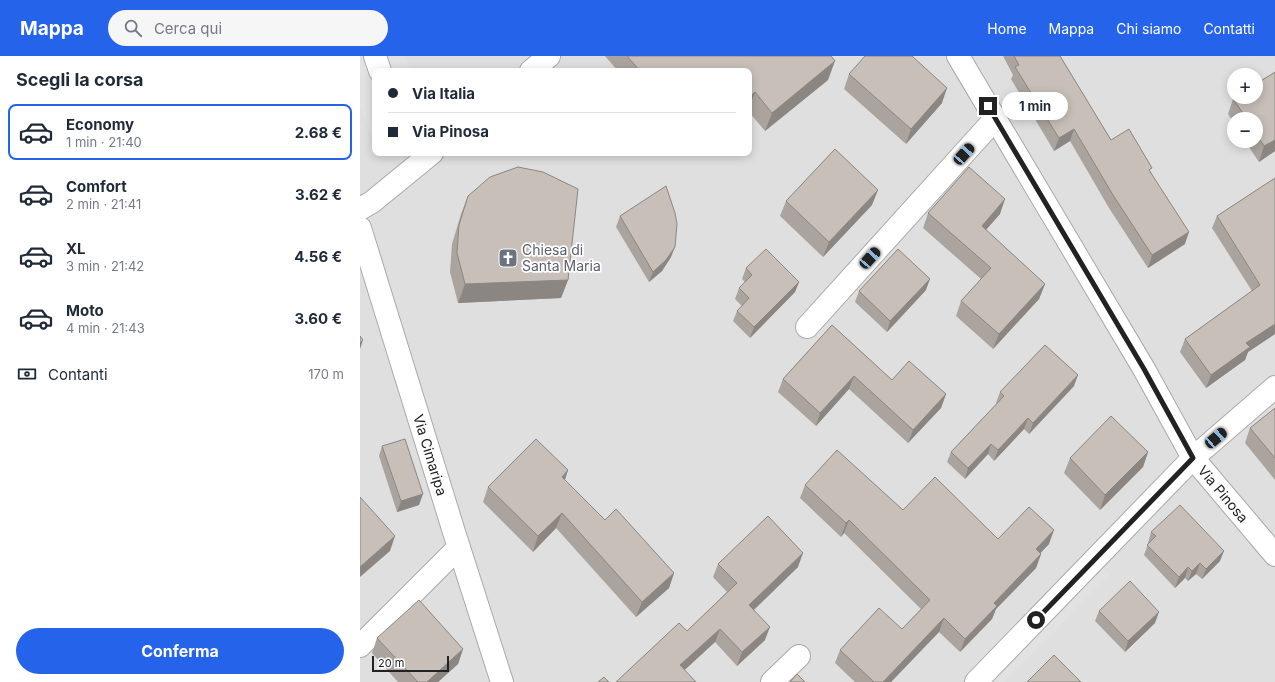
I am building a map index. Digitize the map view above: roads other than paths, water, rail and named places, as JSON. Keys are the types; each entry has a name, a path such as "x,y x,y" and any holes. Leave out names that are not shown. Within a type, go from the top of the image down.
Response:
{"street":[{"path":"375,56 379,68"},
{"path":"535,68 549,56"},
{"name":"Via Pinosa","path":"958,56 1144,369 1193,458 1275,555"},
{"path":"807,327 995,119"},
{"path":"360,209 372,202 428,156"},
{"name":"Via Cimaripa","path":"360,228 502,682"},
{"path":"976,682 1193,458 1275,387"},
{"path":"360,646 459,547"},
{"path":"772,682 799,656"}],"place":[{"name":"Chiesa di Santa Maria","path":"508,258"}]}
